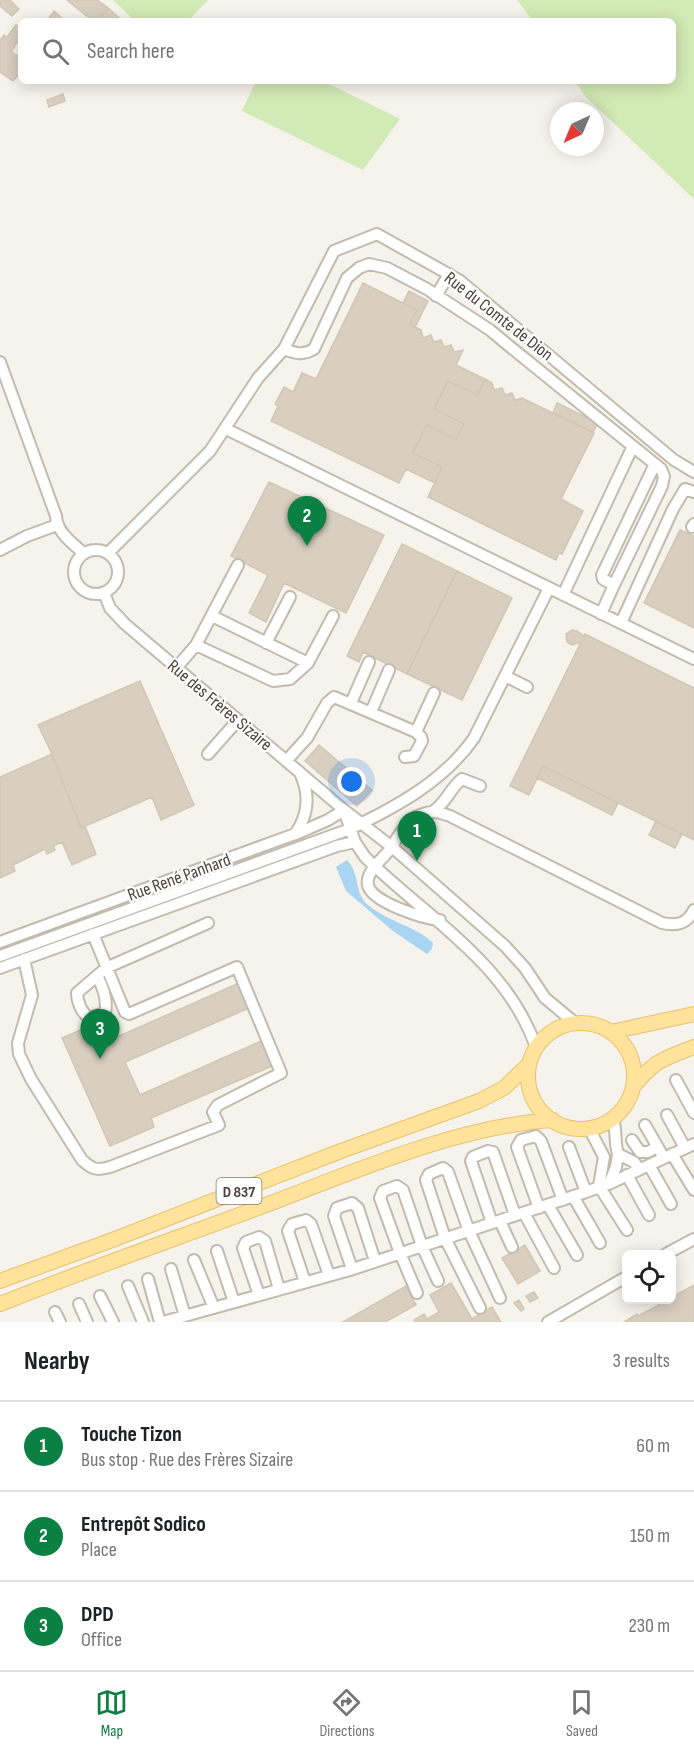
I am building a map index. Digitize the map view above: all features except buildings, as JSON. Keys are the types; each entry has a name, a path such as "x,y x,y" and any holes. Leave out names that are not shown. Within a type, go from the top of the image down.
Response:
{"main road":[{"path":"611,1032 694,1014"},
{"path":"574,1023 600,1026 611,1032 628,1050 634,1074 629,1099 622,1110 602,1125 589,1128 564,1126 553,1120 535,1102 528,1077 529,1064 537,1047 553,1031 574,1023"},
{"path":"633,1087 657,1062 694,1047"},
{"name":"D 837","path":"0,1281 115,1239 340,1151 479,1101 504,1088 529,1064"},
{"name":"D 837","path":"0,1304 374,1165 471,1134 513,1125 553,1120"}],"street":[{"name":"Rue du Comte de Dion","path":"108,553 210,451 258,378 284,349 334,251 376,234 459,280 674,460 694,472"},
{"path":"284,349 298,354 314,349 347,278 359,268 369,264 387,268 490,330 604,421 661,469 664,476 662,486 601,614"},
{"path":"436,296 449,274"},
{"path":"508,345 520,330"},
{"path":"0,362 60,532 84,554"},
{"path":"557,384 568,371"},
{"path":"604,421 613,409"},
{"path":"226,429 694,659"},
{"path":"563,595 633,446"},
{"path":"614,585 603,579 602,575 654,464"},
{"path":"621,624 679,499 685,489 694,492"},
{"path":"0,550 27,536 57,525"},
{"path":"92,550 108,553 117,562 119,574 114,586 104,593 91,594 80,587 75,576 76,563 84,554 92,550"},
{"path":"176,668 196,645 238,565"},
{"path":"0,956 350,829 424,788 459,759 474,738 549,588"},
{"name":"Rue des Frères Sizaire","path":"104,593 110,608 125,624 344,810 392,847 505,946 525,968 546,998 574,1023"},
{"path":"266,643 290,597"},
{"path":"212,616 308,663"},
{"path":"196,645 273,681 290,679 308,663 333,616"},
{"path":"351,703 369,662"},
{"path":"371,712 389,670"},
{"path":"505,676 527,687"},
{"path":"416,732 434,693"},
{"path":"286,761 307,738 334,697 416,732 422,741 414,756 405,757"},
{"path":"208,754 237,720"},
{"path":"295,834 302,825 307,800 305,786 299,772"},
{"path":"431,812 446,802 462,779 480,786"},
{"path":"344,810 355,842 365,857 440,920 488,968 516,1006 537,1047"},
{"name":"Rue René Panhard","path":"0,942 295,834 328,820 344,810"},
{"path":"440,920 424,919 386,902 371,892 368,886 368,878 406,826 422,814 431,812 450,816 662,923 675,926 685,922 694,910"},
{"name":"Rue René Panhard","path":"0,968 337,846 355,842"},
{"path":"97,976 208,923"},
{"path":"24,959 32,995 18,1043 19,1054 31,1078 82,1160 92,1168 99,1170 110,1167 219,1125 213,1112 218,1105 281,1073 237,967 129,1014 125,1012 93,934"},
{"path":"676,1080 694,1113"},
{"path":"148,1279 162,1322 352,1269 586,1192 692,1145 667,1115"},
{"path":"604,1185 616,1167 618,1154 613,1118"},
{"path":"645,1125 657,1147 668,1156 694,1191"},
{"path":"589,1128 604,1157 625,1176 649,1215"},
{"path":"577,1255 543,1206 517,1147 521,1140 536,1136 541,1141 568,1198 600,1243"},
{"path":"632,1140 640,1152 648,1152 657,1147"},
{"path":"569,1147 586,1192"},
{"path":"512,1247 496,1222 471,1161 473,1157 488,1151 493,1152 520,1214 554,1268"},
{"path":"618,1154 644,1167 671,1204"},
{"path":"604,1157 604,1185 627,1230"},
{"path":"480,1308 445,1238 426,1180 429,1174 443,1168 448,1172 469,1231 500,1298"},
{"path":"417,1293 380,1198 383,1191 397,1186 403,1190 422,1246 438,1281"},
{"path":"352,1269 334,1216 338,1208 352,1203 358,1208 375,1261"},
{"path":"305,1282 288,1231 292,1224 306,1220 311,1224 329,1275"},
{"path":"259,1295 243,1248 246,1242 259,1237 265,1240 279,1289"},
{"path":"673,1250 694,1239"},
{"path":"217,1251 234,1302"},
{"path":"194,1260 214,1308"},
{"path":"171,1269 185,1316"},
{"path":"548,1322 622,1280"},
{"path":"128,1286 143,1322"},
{"path":"100,1296 113,1322"},
{"path":"80,1304 87,1322"}],"green space":[{"path":"113,0 208,0 191,18 132,18"},
{"path":"517,0 694,0 694,199 604,114 604,102 591,102 577,84 676,84 676,18 531,18"},
{"path":"255,84 329,84 400,119 363,170 242,111"}],"water":[{"path":"347,860 354,871 361,895 368,905 384,916 426,937 433,943 432,949 427,954 393,931 346,891 336,867"}],"place":[{"name":"Entrepôt Sodico","path":"307,546"},
{"name":"Touche Tizon","path":"417,861"},
{"name":"DPD","path":"100,1059"}]}
